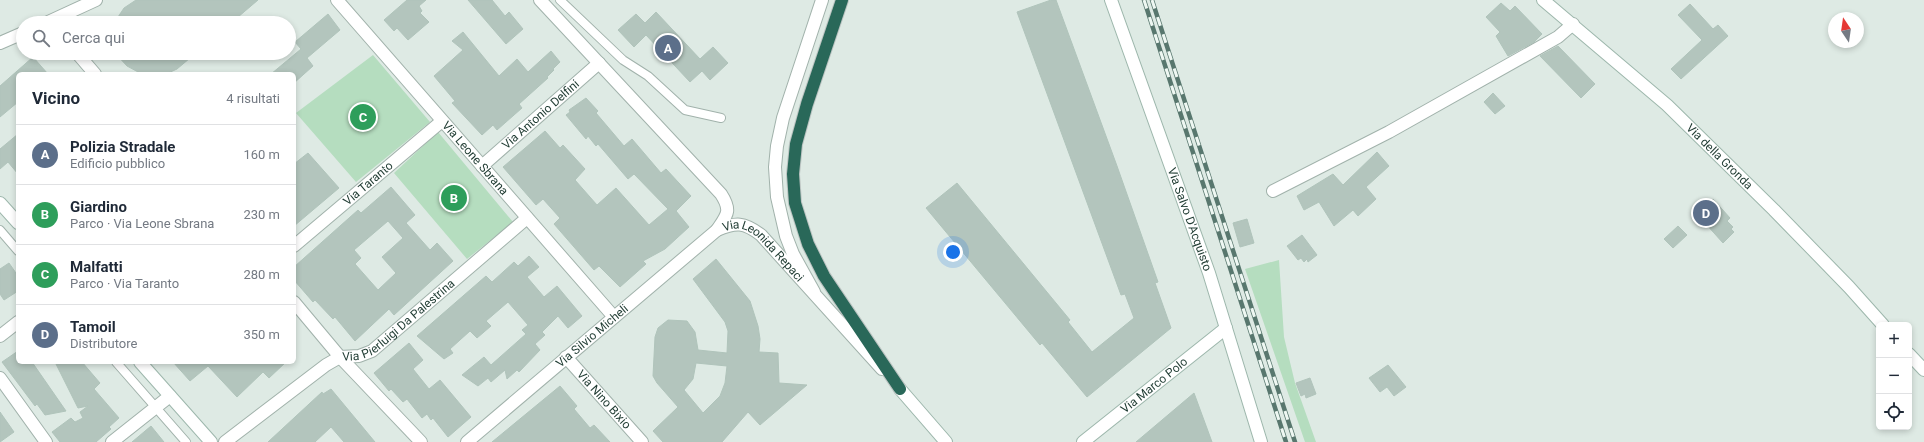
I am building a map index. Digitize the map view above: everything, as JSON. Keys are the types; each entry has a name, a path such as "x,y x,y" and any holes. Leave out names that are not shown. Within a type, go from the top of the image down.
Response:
{"highway":[{"path":"842,0 806,104 796,144 793,174 795,202 808,244 824,276 900,389"}],"street":[{"path":"63,16 96,0"},
{"name":"Via Leone Sbrana","path":"336,0 614,317"},
{"name":"Via Leonida Repaci","path":"540,0 721,194 728,211 728,215 717,230"},
{"path":"814,292 793,254 786,236 777,197 775,167 777,146 783,118 822,0"},
{"name":"Via Salvo D'Acquisto","path":"1111,0 1209,273 1261,442"},
{"name":"Via della Gronda","path":"1543,0 1667,105 1795,232 1880,322"},
{"path":"1273,191 1388,132 1558,37 1573,24"},
{"path":"0,44 16,36"},
{"path":"83,60 93,72"},
{"name":"Via Antonio Delfini","path":"482,166 599,63"},
{"name":"Via Taranto","path":"296,244 442,121"},
{"path":"0,203 16,221"},
{"name":"Via Pierluigi Da Palestrina","path":"225,442 326,365 340,357 359,356 372,351 527,218"},
{"name":"Via Leonida Repaci","path":"717,230 735,223 757,232 769,242 946,442"},
{"name":"Via Silvio Micheli","path":"467,442 717,230"},
{"path":"296,304 340,357 421,442"},
{"path":"0,336 16,324"},
{"name":"Via Marco Polo","path":"1086,441 1226,328"},
{"name":"Via Nino Bixio","path":"566,357 642,442"},
{"path":"1912,357 1924,370"},
{"path":"142,364 211,442"},
{"path":"0,378 46,442"},
{"path":"112,442 170,396"}],"lane":[{"path":"560,0 623,60 648,76 685,110 721,118"},
{"path":"0,230 16,249"},
{"path":"118,364 186,442"}],"green space":[{"path":"373,55 430,122 356,182 296,113"},
{"path":"438,132 513,222 467,259 394,173"},
{"path":"1279,260 1284,337 1295,383 1316,442 1305,442 1245,269"}],"building":[{"path":"136,0 258,0 239,16 119,16 124,8"},
{"path":"407,0 426,0 419,6 422,11 420,13 429,22 408,40 397,28 394,31 384,20"},
{"path":"468,0 492,0 505,16 509,12 523,29 506,44"},
{"path":"1051,0 1056,0 1117,166 1158,282 1155,283 1171,328 1087,397 1042,343 1040,345 926,208 957,183 1070,320 1068,322 1092,352 1134,318 1125,294 1121,295 1017,12"},
{"path":"1501,3 1510,11 1515,6 1542,34 1534,42 1508,56 1496,36 1500,32 1486,17"},
{"path":"1690,4 1713,29 1718,25 1728,36 1681,79 1671,69 1702,40 1678,15"},
{"path":"656,12 700,59 713,47 728,63 710,80 702,71 690,82 646,35 634,47 618,30 636,14 645,23"},
{"path":"328,14 340,30 307,58 313,66 296,81 296,72 273,72 288,60 296,60 296,53 301,49 296,41"},
{"path":"463,32 499,76 517,59 528,72 551,51 560,62 547,77 548,78 519,104 522,108 497,130 493,125 482,135 452,103 455,101 434,76 463,50 452,41"},
{"path":"1558,46 1595,84 1581,98 1540,56"},
{"path":"30,60 36,60 46,72 16,72 16,104 0,117 0,86"},
{"path":"121,60 188,60 177,69 170,72 138,72 127,66"},
{"path":"1493,93 1505,106 1495,114 1484,102"},
{"path":"586,98 598,111 596,113 624,146 632,139 661,173 666,169 691,196 676,211 689,227 665,249 643,261 646,264 620,287 599,266 594,270 554,224 560,218 543,199 536,205 503,167 545,131 560,148 563,145 585,169 575,180 597,205 616,188 649,225 668,209 634,174 628,179 598,144 596,146 588,136 586,139 566,115 570,112 569,110"},
{"path":"16,136 16,172 8,162 0,169 0,149"},
{"path":"1377,152 1389,166 1366,187 1376,199 1358,216 1353,210 1334,226 1319,202 1304,210 1297,196 1333,174 1343,185"},
{"path":"308,153 339,188 296,224 296,162"},
{"path":"391,187 415,215 406,223 430,250 437,243 453,261 394,315 389,309 355,341 335,317 333,319 315,300 313,302 296,282 296,265 358,210 361,213","holes":["388,221 403,238 382,257 396,273 378,290 355,264 361,258 354,250"]},
{"path":"1713,199 1730,218 1727,221 1733,227 1731,229 1734,232 1723,243 1697,214"},
{"path":"1247,219 1254,243 1240,247 1233,223"},
{"path":"1678,226 1687,235 1673,248 1664,239"},
{"path":"1302,235 1317,255 1308,262 1307,259 1304,262 1301,258 1298,260 1287,246"},
{"path":"529,256 539,267 527,277 544,297 557,286 582,316 568,328 558,316 542,332 545,335 535,344 540,350 519,372 517,370 507,379 505,370 491,382 488,378 478,386 462,375 484,357 491,365 526,334 522,330 528,325 508,302 486,321 491,326 477,338 470,331 450,349 453,353 444,359 417,336 486,276 492,282 514,262 518,266"},
{"path":"716,259 750,301 758,326 760,339 759,352 778,353 779,383 807,385 760,425 748,412 722,442 663,442 653,431 678,407 657,383 653,376 655,337 658,328 668,320 687,321 695,332 698,350 727,353 728,331 725,322 693,279","holes":["696,363 727,366 725,383 720,396 703,413 684,390 693,379"]},
{"path":"9,263 16,273 16,292 4,300 0,294 0,269"},
{"path":"409,343 423,360 413,369 429,389 440,380 471,417 448,437 433,418 431,420 427,414 422,418 407,399 403,402 391,389 389,391 374,373"},
{"path":"16,352 16,364 33,364 66,411 45,415 37,404 35,406 2,362"},
{"path":"56,364 84,364 100,383 94,389 119,418 109,427 111,429 96,442 60,442 52,432 71,418 75,422 83,418 80,412 88,406 78,408"},
{"path":"175,364 284,364 269,378 263,372 237,397 208,366 190,381"},
{"path":"1388,365 1406,387 1394,396 1387,387 1380,392 1369,378"},
{"path":"1310,378 1316,394 1306,398 1305,394 1301,396 1296,383"},
{"path":"560,386 577,406 574,409 590,428 594,425 610,442 492,442"},
{"path":"331,389 375,442 344,442 331,427 315,442 268,442 322,392 323,394"},
{"path":"1194,393 1212,442 1136,442"},
{"path":"0,412 14,432 0,442"},
{"path":"151,426 164,442 132,442"}],"railway":[{"path":"1144,0 1286,442"},
{"path":"1152,0 1295,442"}],"place":[{"name":"Polizia Stradale","path":"668,48"},
{"name":"Malfatti","path":"363,117"},
{"name":"Giardino","path":"454,198"},
{"name":"Tamoil","path":"1706,213"}]}
